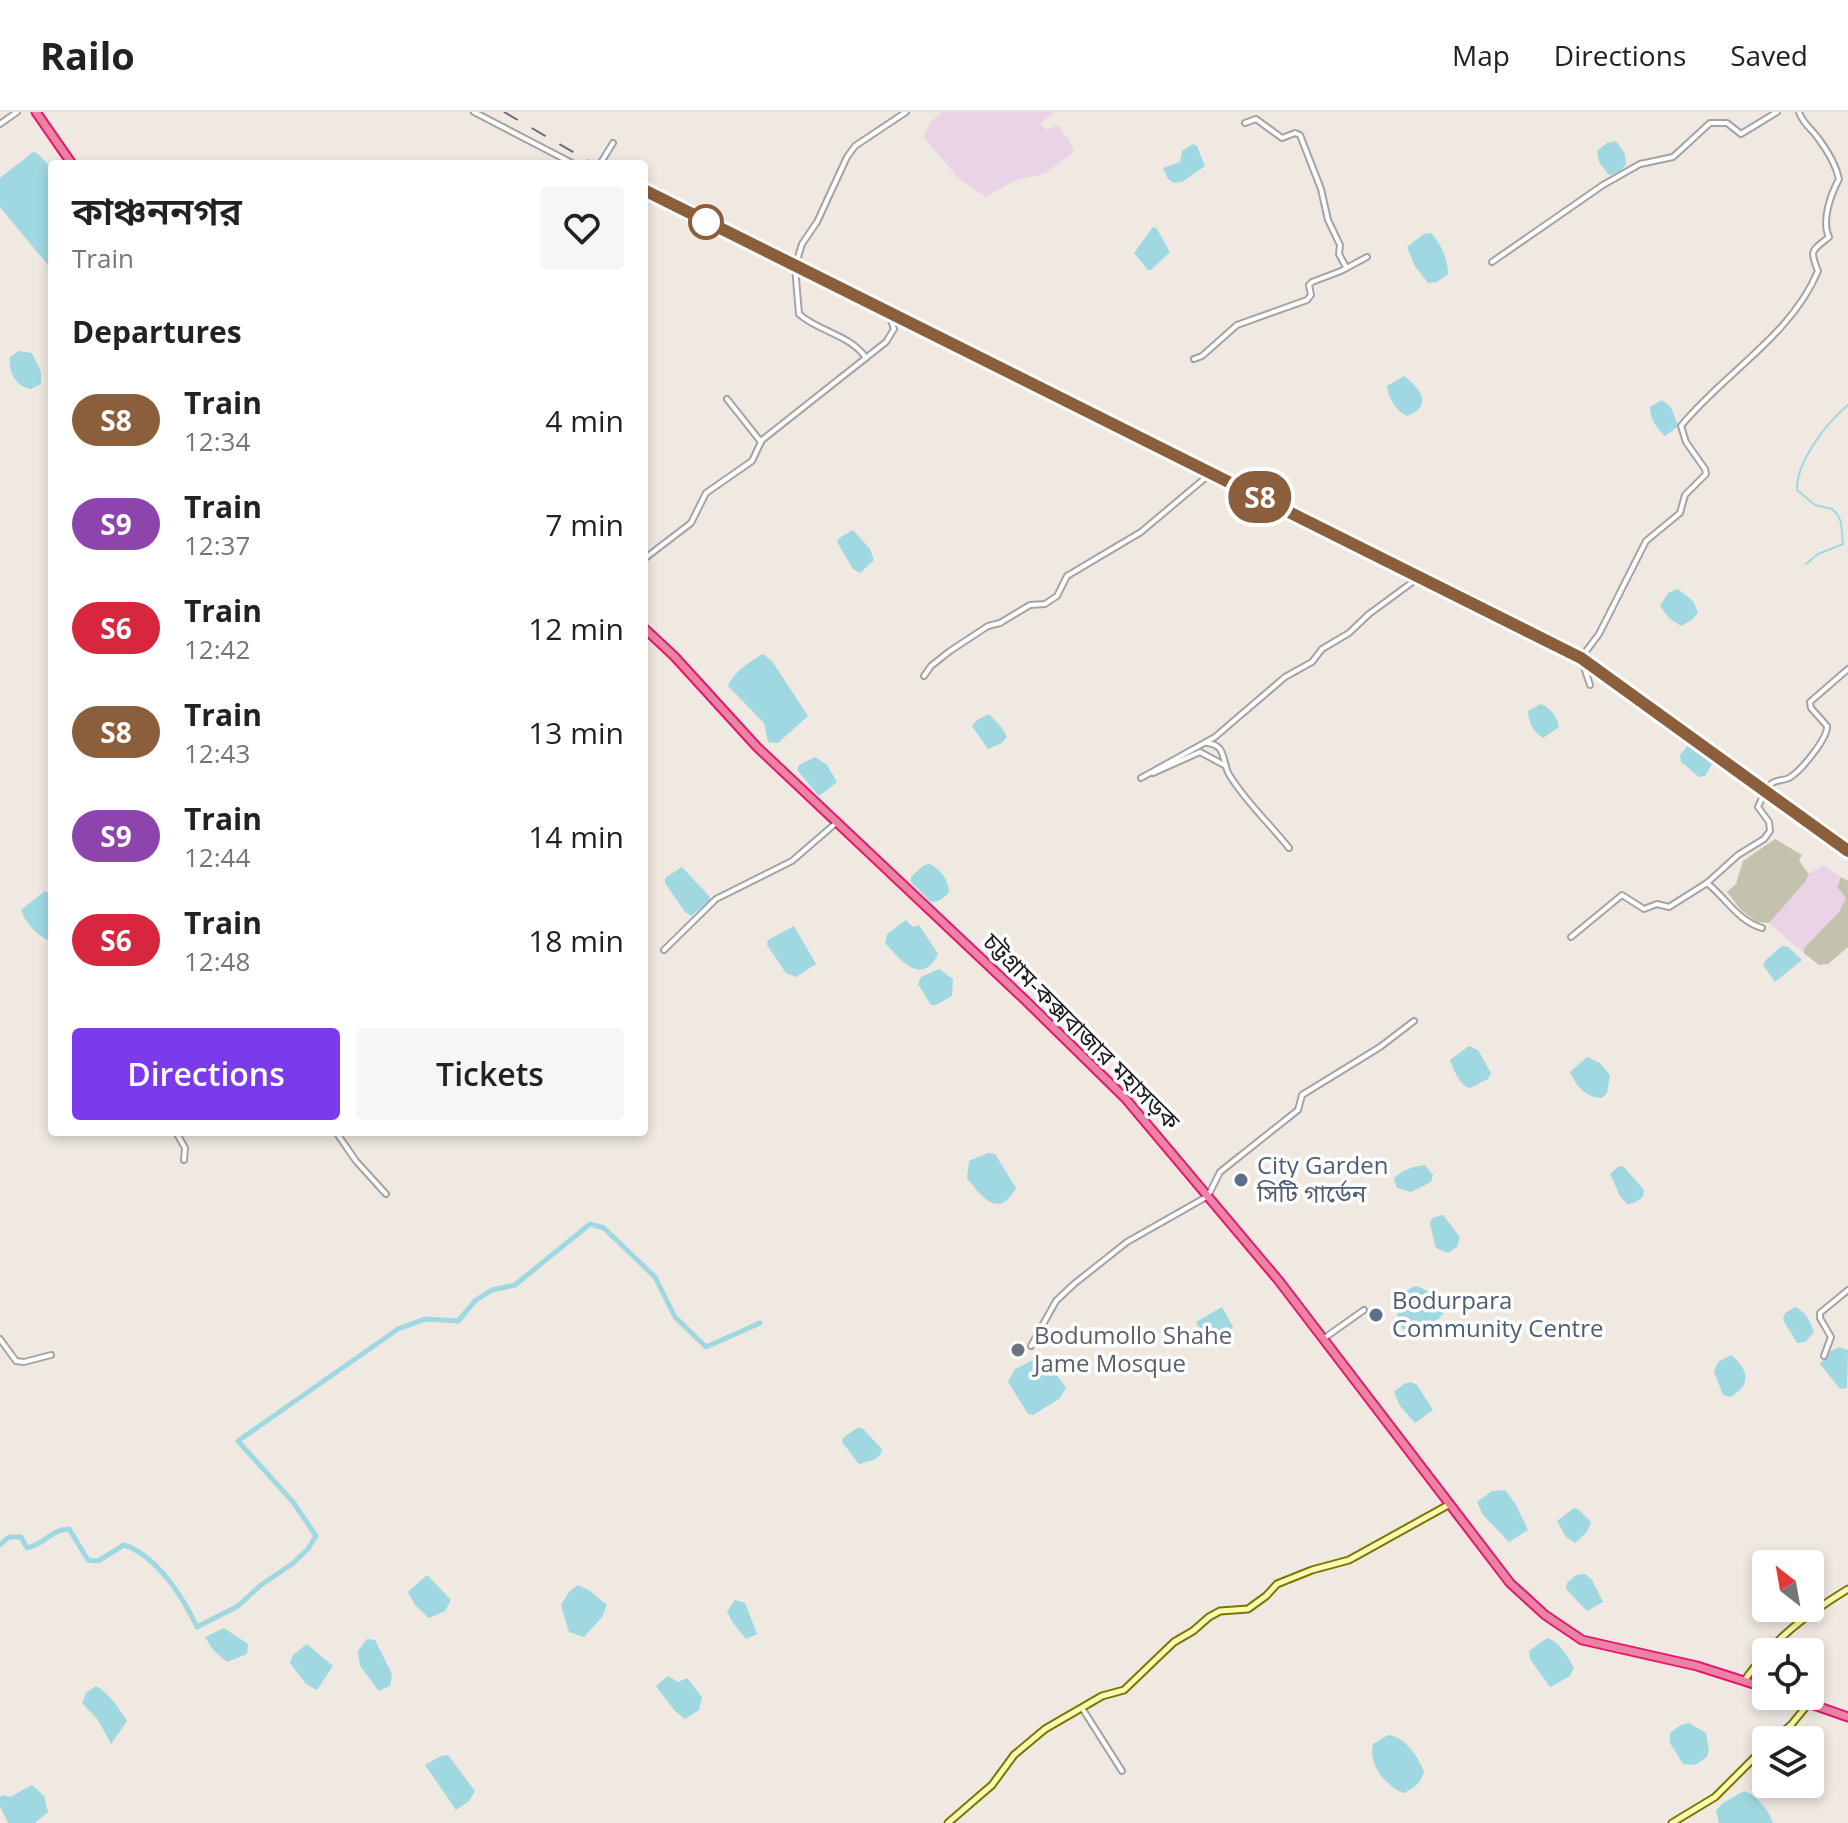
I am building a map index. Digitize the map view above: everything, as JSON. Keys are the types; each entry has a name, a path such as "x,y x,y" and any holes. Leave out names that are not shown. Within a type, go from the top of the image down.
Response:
{"highway":[{"path":"36,112 69,160"},
{"name":"চট্টগ্রাম-কক্সবাজার মহাসড়ক","path":"648,632 757,747 1125,1098 1323,1339 1510,1583 1545,1615 1582,1640 1697,1666 1752,1684"},
{"path":"1824,1708 1848,1717"}],"street":[{"path":"0,124 17,112"},
{"path":"474,112 566,160"},
{"path":"866,358 858,347 810,324 799,314 795,267 802,244 817,222 847,157 855,146 906,112"},
{"path":"1492,262 1607,183 1640,164 1673,157 1710,123 1727,123 1741,134 1777,112"},
{"path":"1590,685 1581,658 1599,634 1646,541 1680,513 1685,495 1706,474 1686,442 1681,426 1806,299 1818,271 1811,256 1813,250 1829,237 1826,220 1839,179 1818,137 1804,124 1799,112"},
{"path":"1245,123 1256,119 1282,138 1295,133 1300,135 1346,267"},
{"path":"602,160 613,143"},
{"path":"1194,359 1202,356 1237,325 1307,300 1311,295 1309,285 1312,282 1367,257"},
{"path":"648,556 691,523 706,493 752,461 761,442 892,335 894,329 890,318"},
{"path":"727,399 761,442"},
{"path":"924,676 950,651 988,626 1000,623 1030,605 1045,604 1057,596 1067,576 1158,520 1204,479 1202,473"},
{"path":"1141,778 1205,743 1285,677 1312,662 1322,649 1349,633 1418,578"},
{"path":"1571,937 1622,895 1644,909 1657,904 1673,907 1707,883 1738,855 1764,839 1770,831 1769,822 1758,807 1765,791 1776,780 1789,778 1799,769 1827,735 1827,726 1811,708 1810,702 1848,669"},
{"path":"1205,743 1221,749 1228,774 1260,811 1266,824 1289,848"},
{"path":"1147,775 1200,752 1226,766"},
{"path":"664,950 716,899 792,861 836,823"},
{"path":"1707,883 1742,918 1762,928"},
{"path":"1031,1346 1056,1301 1106,1256 1208,1196 1220,1172 1298,1110 1302,1095 1380,1047 1414,1021"},
{"path":"178,1136 185,1148 184,1160"},
{"path":"339,1136 356,1161 386,1194"},
{"path":"1824,1356 1831,1337 1820,1313 1848,1290"},
{"path":"1323,1339 1364,1310"},
{"path":"0,1339 16,1361 51,1355"},
{"path":"948,1823 992,1785 1021,1749 1045,1729 1102,1696 1124,1690 1174,1642 1220,1611 1248,1609 1277,1584 1349,1560 1450,1504"},
{"path":"1744,1681 1766,1651 1791,1627 1848,1589"},
{"path":"1082,1708 1122,1771"},
{"path":"1790,1726 1803,1710"},
{"path":"1672,1823 1715,1797 1752,1760"}],"shaded area":[{"path":"941,112 1054,112 1040,124 1047,130 1058,125 1074,152 1044,174 1016,180 986,197 958,178 923,136"},
{"path":"1775,839 1802,855 1799,861 1809,874 1769,923 1757,922 1741,910 1727,892 1736,884 1743,861"},
{"path":"1823,865 1841,877 1837,887 1846,898 1839,912 1804,948 1804,953 1769,923 1809,874"},
{"path":"1841,877 1848,881 1848,947 1828,964 1819,965 1804,953 1804,948 1839,912 1846,898 1837,887"}],"water":[{"path":"1616,141 1625,154 1626,164 1620,172 1609,175 1599,162 1597,151 1607,143"},
{"path":"1193,144 1197,146 1205,166 1182,182 1174,183 1168,179 1163,168 1180,162 1182,151"},
{"path":"33,152 48,164 48,265 0,207 0,178"},
{"path":"1153,227 1170,252 1148,270 1134,253"},
{"path":"1431,233 1443,252 1448,274 1437,282 1428,283 1415,266 1407,247 1424,234"},
{"path":"19,351 32,353 41,372 41,384 31,389 17,382 12,373 10,357"},
{"path":"1404,376 1422,397 1420,407 1407,416 1393,404 1387,386"},
{"path":"1662,400 1671,407 1678,426 1665,436 1654,423 1650,411 1650,407"},
{"path":"853,530 870,549 874,560 860,573 853,569 837,542"},
{"path":"1678,589 1693,601 1698,612 1681,626 1669,618 1660,606 1668,593"},
{"path":"763,654 772,661 808,716 778,743 768,742 764,723 728,686 742,668"},
{"path":"1541,704 1553,713 1559,727 1543,738 1532,727 1528,711"},
{"path":"989,714 1007,737 1002,743 988,749 972,726"},
{"path":"1688,745 1700,748 1711,760 1705,776 1699,777 1681,762 1680,755"},
{"path":"815,757 827,765 837,782 819,796 797,770 799,765"},
{"path":"930,864 943,875 949,892 934,902 911,882 911,877 924,865"},
{"path":"682,867 710,897 691,916 665,883 665,878"},
{"path":"45,891 48,893 48,939 33,929 21,910"},
{"path":"906,920 913,927 919,925 938,954 925,969 918,970 904,963 885,943 887,934"},
{"path":"794,926 816,964 796,977 786,973 767,945 768,940"},
{"path":"1782,946 1788,947 1802,960 1775,982 1763,965"},
{"path":"939,969 953,979 952,996 931,1005 918,984 921,977"},
{"path":"1469,1046 1478,1050 1491,1073 1488,1079 1470,1088 1460,1080 1450,1060"},
{"path":"1587,1057 1600,1063 1610,1075 1607,1093 1602,1098 1582,1090 1570,1072"},
{"path":"988,1153 995,1154 1016,1188 1010,1197 997,1204 985,1198 967,1178 969,1161"},
{"path":"1425,1165 1433,1175 1431,1182 1411,1192 1397,1188 1394,1178 1408,1169"},
{"path":"1619,1166 1624,1167 1644,1190 1643,1197 1634,1203 1627,1204 1620,1196 1610,1174"},
{"path":"1443,1215 1460,1237 1457,1247 1448,1253 1436,1248 1430,1224 1432,1218"},
{"path":"1415,1286 1432,1296 1444,1313 1424,1333 1413,1336 1402,1328 1394,1305 1404,1292"},
{"path":"1222,1307 1233,1327 1207,1344 1196,1322"},
{"path":"1795,1307 1807,1317 1814,1332 1805,1342 1797,1343 1783,1320 1785,1313"},
{"path":"1839,1347 1848,1350 1847,1388 1840,1389 1820,1364 1829,1352"},
{"path":"1731,1355 1742,1366 1746,1377 1742,1387 1730,1397 1723,1395 1714,1371 1718,1362"},
{"path":"1040,1356 1045,1358 1066,1388 1059,1399 1033,1415 1028,1414 1008,1382 1014,1370"},
{"path":"1411,1382 1417,1385 1433,1410 1415,1423 1400,1406 1394,1392"},
{"path":"857,1428 862,1428 882,1449 874,1460 859,1464 842,1442"},
{"path":"1505,1490 1528,1530 1509,1542 1483,1515 1477,1502 1492,1491"},
{"path":"1574,1508 1591,1522 1587,1532 1575,1543 1566,1537 1557,1521"},
{"path":"1585,1574 1592,1580 1603,1602 1587,1611 1566,1589 1567,1583 1576,1575"},
{"path":"427,1575 451,1600 445,1611 429,1618 415,1605 408,1592"},
{"path":"578,1585 607,1605 602,1617 584,1637 569,1632 561,1605"},
{"path":"735,1600 745,1603 757,1634 746,1639 727,1612"},
{"path":"224,1628 248,1644 247,1654 227,1662 213,1650 205,1637"},
{"path":"1547,1638 1559,1646 1574,1668 1570,1676 1550,1687 1530,1659 1529,1651"},
{"path":"367,1639 375,1640 392,1674 390,1686 379,1691 360,1666 358,1651"},
{"path":"307,1644 333,1666 317,1690 306,1684 290,1663 293,1655"},
{"path":"668,1676 678,1682 687,1678 702,1697 699,1710 685,1719 656,1686"},
{"path":"96,1686 110,1697 127,1721 111,1744 98,1720 82,1703 86,1693"},
{"path":"1689,1723 1706,1733 1709,1750 1707,1757 1695,1765 1683,1764 1670,1743 1670,1733"},
{"path":"1388,1735 1405,1743 1424,1771 1417,1785 1403,1793 1384,1780 1373,1759 1373,1744"},
{"path":"448,1755 475,1791 469,1801 456,1810 425,1765"},
{"path":"32,1785 44,1796 48,1812 35,1823 8,1823 0,1806 0,1797 10,1797"},
{"path":"1744,1791 1762,1804 1773,1823 1719,1823 1716,1811 1723,1803"}],"waterway":[{"path":"1806,564 1818,554 1843,544 1837,514 1832,509 1815,505 1797,490 1802,467 1814,443 1848,405"},
{"path":"0,1545 9,1537 21,1537 27,1548 69,1529 88,1560 98,1561 124,1545 147,1558 167,1578 197,1627 238,1606 261,1585 292,1564 316,1536 293,1502 238,1441 398,1329 425,1319 458,1321 476,1300 492,1290 515,1285 590,1224 604,1228 655,1277 675,1317 706,1347 760,1323"}],"railway":[{"path":"504,112 587,160"},
{"path":"648,192 1581,658 1848,851"}],"train":[{"name":"S8","path":"648,192 1581,658 1848,851"}],"place":[{"name":"City Garden সিটি গার্ডেন","path":"1241,1180"},
{"name":"Bodurpara Community Centre","path":"1376,1315"},
{"name":"Bodumollo Shahe Jame Mosque","path":"1018,1350"}]}
